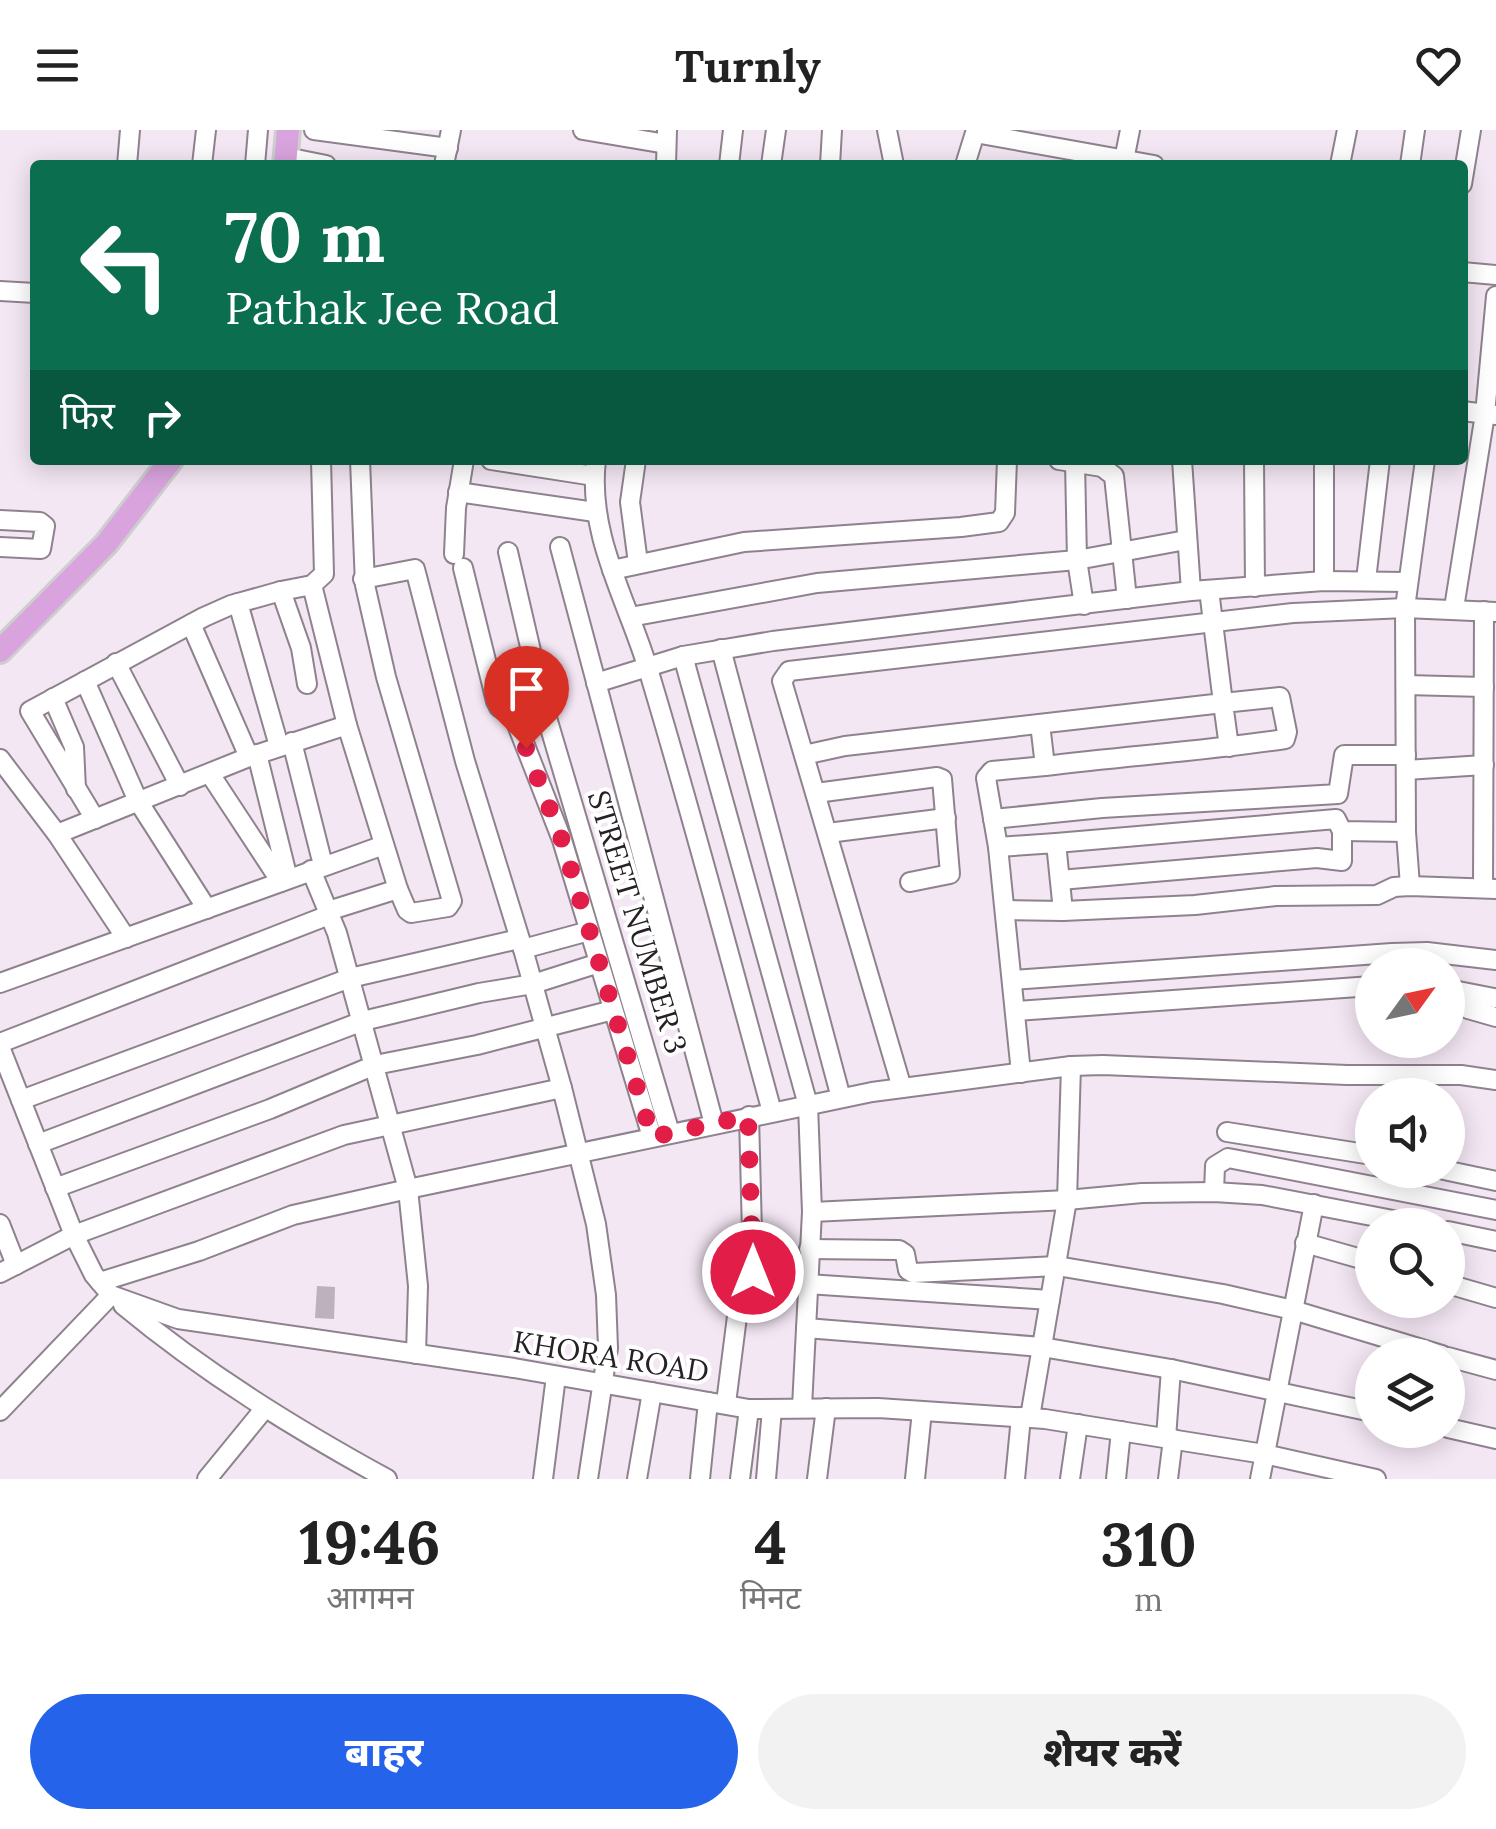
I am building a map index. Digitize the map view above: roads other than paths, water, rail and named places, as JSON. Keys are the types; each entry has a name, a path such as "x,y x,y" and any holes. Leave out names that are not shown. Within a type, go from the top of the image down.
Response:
{"main road":[{"path":"286,160 288,130"},
{"path":"0,651 106,544 167,465"}],"street":[{"path":"127,160 130,130"},
{"path":"203,160 206,130"},
{"path":"255,160 258,130"},
{"path":"314,130 448,148"},
{"path":"583,130 667,137"},
{"path":"730,160 733,130"},
{"path":"772,160 776,130"},
{"path":"830,160 832,130"},
{"path":"887,130 893,160"},
{"path":"1124,160 1130,130"},
{"path":"1341,160 1347,130"},
{"path":"1411,160 1415,130"},
{"path":"1466,160 1471,130"},
{"path":"967,160 975,133 1114,160"},
{"path":"1468,273 1496,275"},
{"path":"0,291 30,293"},
{"path":"1454,608 1490,415 1496,296"},
{"path":"95,820 30,715 32,708 238,602 312,585 324,574 321,465"},
{"path":"312,585 347,725 404,905 412,912 448,907 452,901 386,677 363,580 360,465"},
{"path":"463,465 458,492 459,560 496,701 514,717 562,840 613,1010 661,1135"},
{"path":"556,465 595,468 595,512 648,666 772,1112"},
{"path":"635,465 630,502 638,563"},
{"path":"612,570 744,542 999,522 1005,514 1007,465"},
{"path":"1067,465 1084,605"},
{"path":"1095,465 1114,476 1127,600"},
{"path":"1182,465 1186,540 1214,622 1229,747"},
{"path":"1254,465 1255,587"},
{"path":"1324,465 1324,581"},
{"path":"1366,580 1379,465"},
{"path":"1410,886 1406,832 1405,608 1424,465"},
{"path":"458,492 595,512"},
{"path":"0,520 40,522 45,526 41,549 0,547"},
{"path":"630,616 818,583 1077,560 1186,540"},
{"path":"560,547 714,1124"},
{"name":"STREET NUMBER 3","path":"508,552 545,711 661,1135"},
{"path":"363,580 415,569 465,760 580,1152 606,1295 608,1348 588,1479"},
{"path":"596,684 682,656 721,649 1200,590 1324,581 1407,582"},
{"path":"281,591 301,648 307,684"},
{"path":"238,602 286,744 328,913 350,978 408,1189 418,1286 416,1354"},
{"path":"902,1088 782,681 788,671 1309,611 1490,611 1484,687 1490,889 1410,886 1377,895 1063,911 1006,910"},
{"path":"191,624 253,756 284,881"},
{"path":"721,649 841,1098"},
{"path":"682,656 808,1105 812,1212 802,1407"},
{"path":"116,663 180,786"},
{"path":"85,681 138,801 207,909"},
{"path":"1406,685 1484,687"},
{"path":"804,755 845,746 1280,697 1287,732 1284,738 988,773 986,784 1006,910 1022,1072"},
{"path":"53,698 74,747 76,790"},
{"path":"1040,724 1045,766"},
{"path":"57,834 253,756 347,725"},
{"path":"993,819 1102,808 1338,794 1344,755 1484,765"},
{"path":"0,759 57,834 126,938"},
{"path":"210,774 284,881"},
{"path":"816,793 937,777 945,785 950,874 910,882"},
{"path":"828,833 946,818"},
{"path":"998,847 1336,819 1342,831 1341,894"},
{"path":"1342,831 1406,832"},
{"path":"1056,843 1063,911"},
{"path":"0,983 384,845"},
{"path":"1060,880 1317,858 1342,861"},
{"path":"385,1479 178,1351 106,1288 74,1235 0,1045 328,913 398,889"},
{"path":"20,1100 350,978 589,931"},
{"path":"1013,980 1427,952 1496,960"},
{"path":"38,1144 362,1021 533,984 598,963"},
{"path":"1016,1011 1355,987"},
{"path":"1465,1007 1494,1005"},
{"path":"56,1188 270,1109 375,1065 545,1029 613,1010"},
{"path":"1015,1479 1058,1266 1067,1200 1071,1066"},
{"path":"0,1411 106,1288 293,1215 408,1189 841,1098 1071,1066 1462,1075 1496,1080"},
{"path":"0,1224 8,1269 74,1235 344,1135 562,1088"},
{"path":"700,1479 741,1285 753,1272 748,1116"},
{"path":"1227,1132 1355,1152"},
{"path":"1214,1192 1215,1166 1228,1158 1496,1210"},
{"path":"1465,1174 1496,1181"},
{"path":"812,1212 1067,1200 1142,1192 1214,1192 1262,1195 1355,1212"},
{"path":"1260,1479 1314,1204"},
{"path":"1465,1235 1496,1241"},
{"path":"1306,1243 1355,1257"},
{"path":"809,1249 899,1250 905,1254 906,1266 913,1274 1058,1266 1223,1294 1385,1338"},
{"path":"808,1284 1050,1300"},
{"name":"KHORA ROAD","path":"106,1288 178,1319 749,1408 1026,1417 1264,1454 1369,1478"},
{"path":"1465,1289 1496,1298"},
{"path":"806,1328 1042,1347 1171,1369 1355,1408"},
{"path":"1465,1361 1496,1370"},
{"path":"1168,1479 1171,1369"},
{"path":"543,1479 556,1376"},
{"path":"636,1479 652,1392"},
{"path":"207,1479 266,1408"},
{"path":"740,1479 749,1408"},
{"path":"817,1479 826,1408"},
{"path":"766,1479 772,1409"},
{"path":"915,1479 922,1411"},
{"path":"1070,1479 1078,1424"},
{"path":"1116,1479 1121,1431"},
{"path":"1465,1432 1496,1439"}]}
